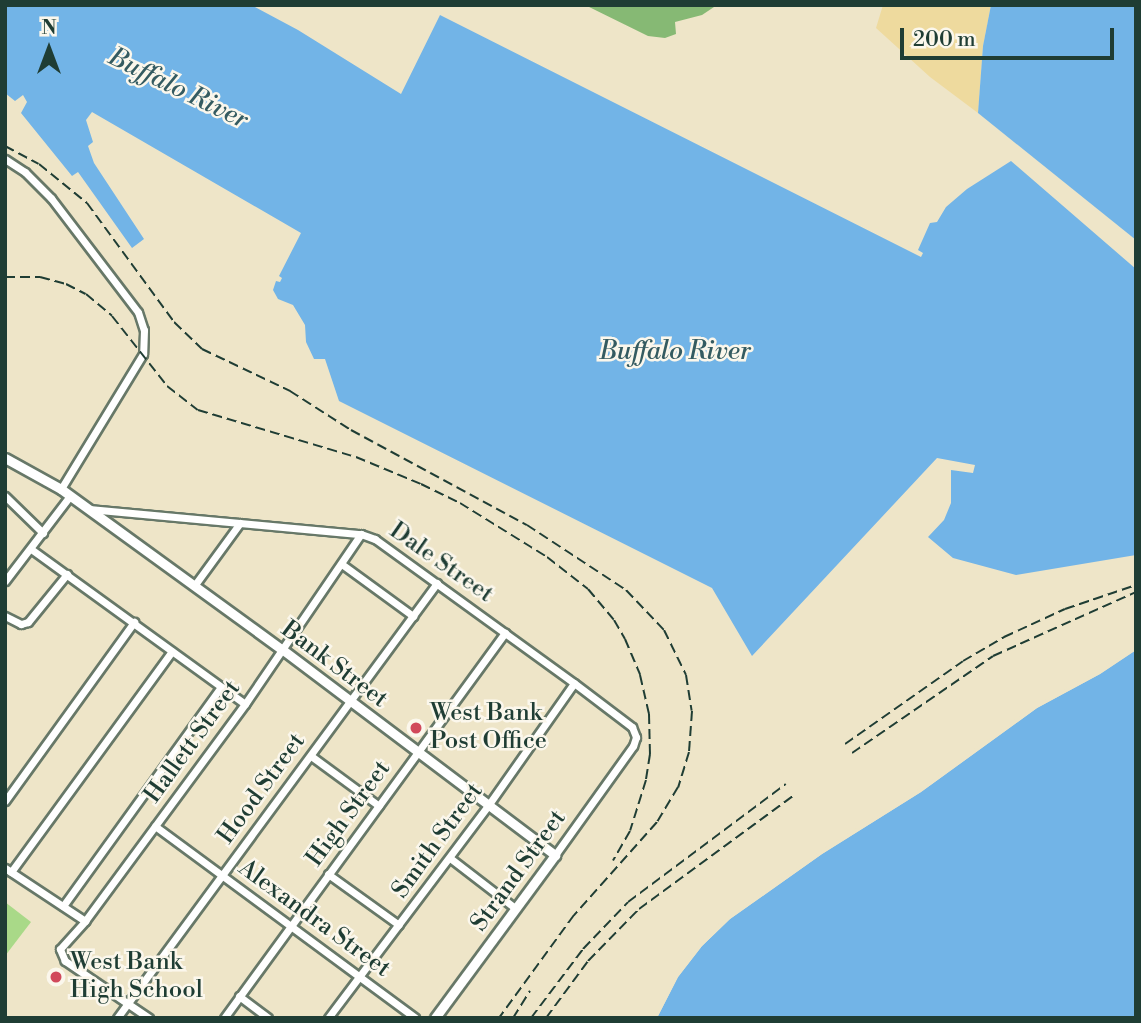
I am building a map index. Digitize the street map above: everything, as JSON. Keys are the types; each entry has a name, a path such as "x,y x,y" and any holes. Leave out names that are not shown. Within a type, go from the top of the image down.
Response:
{"street":[{"path":"5,159 25,172 51,198 138,312 144,330 143,354 61,489"},
{"name":"Bank Street","path":"5,458 61,489 89,509 283,650 487,807 555,855"},
{"path":"5,496 43,533"},
{"path":"5,581 70,496"},
{"name":"Dale Street","path":"89,509 361,534 386,544 632,727 636,734 633,746"},
{"path":"194,586 240,523"},
{"name":"Hallett Street","path":"128,1002 61,957 60,949 85,921 245,704 343,565 361,534"},
{"path":"31,549 245,704"},
{"path":"343,565 413,616"},
{"path":"5,615 21,624 28,622 67,574"},
{"name":"Hood Street","path":"117,1018 437,583"},
{"path":"5,801 134,622"},
{"name":"High Street","path":"224,1018 505,633"},
{"path":"85,921 8,870 172,651"},
{"name":"Smith Street","path":"328,1018 450,858 574,683"},
{"path":"62,906 221,687"},
{"name":"Strand Street","path":"435,1018 633,746"},
{"path":"311,756 379,806"},
{"name":"Alexandra Street","path":"155,826 415,1018"},
{"path":"450,858 515,908"},
{"path":"328,874 400,925"},
{"path":"239,996 268,1018"},
{"path":"128,1002 149,1018"}],"green space":[{"path":"585,5 717,5 702,15 675,22 676,34 665,38 648,36"},
{"path":"5,902 31,922 5,956"}],"sand":[{"path":"883,5 991,5 983,46 978,113 930,77 876,28"}],"water":[{"name":"Buffalo River","path":"5,5 251,5 298,30 401,94 440,15 921,257 923,253 918,250 930,223 937,222 946,207 967,189 1011,161 1136,269 1136,555 1016,575 953,558 928,537 944,520 951,503 951,470 973,473 975,465 937,458 752,656 712,588 339,401 325,359 314,359 306,342 305,325 293,305 278,299 273,290 276,281 280,282 282,278 279,276 301,233 92,112 86,120 93,142 88,146 94,163 144,239 132,248 78,172 72,176 21,113 27,102 23,95 15,101 5,93"},
{"path":"991,5 1136,5 1136,240 978,113 983,46"},
{"path":"1136,650 1136,1018 657,1018 678,977 702,946 730,919 822,854 921,792 1037,708 1100,674"}],"pier":[{"path":"1136,646 1136,650 1100,674 1037,708 921,792 822,854 730,919 702,946 678,977 657,1018 654,1018 675,975 699,943 727,916 820,851 919,789 1035,705 1098,671"}],"railway":[{"path":"5,146 39,164 87,203 174,322 202,349 290,391 351,430 527,525 626,590 664,630 686,675 692,711 689,752 678,787 657,822 574,915 499,1018"},
{"path":"5,277 40,277 66,284 86,294 112,316 167,386 198,410 356,457 421,484 460,503 547,557 588,589 614,620 625,639 640,675 649,714 650,754 646,780 630,831 613,861"},
{"path":"845,744 963,661 1004,637 1065,609 1136,585"},
{"path":"852,753 993,656 1136,592"},
{"path":"531,1018 583,949 628,902 786,784"},
{"path":"546,1018 588,961 639,909 794,795"},
{"path":"513,1018 530,991"}],"place":[{"name":"West Bank Post Office","path":"416,728"},
{"name":"West Bank High School","path":"56,977"}]}
